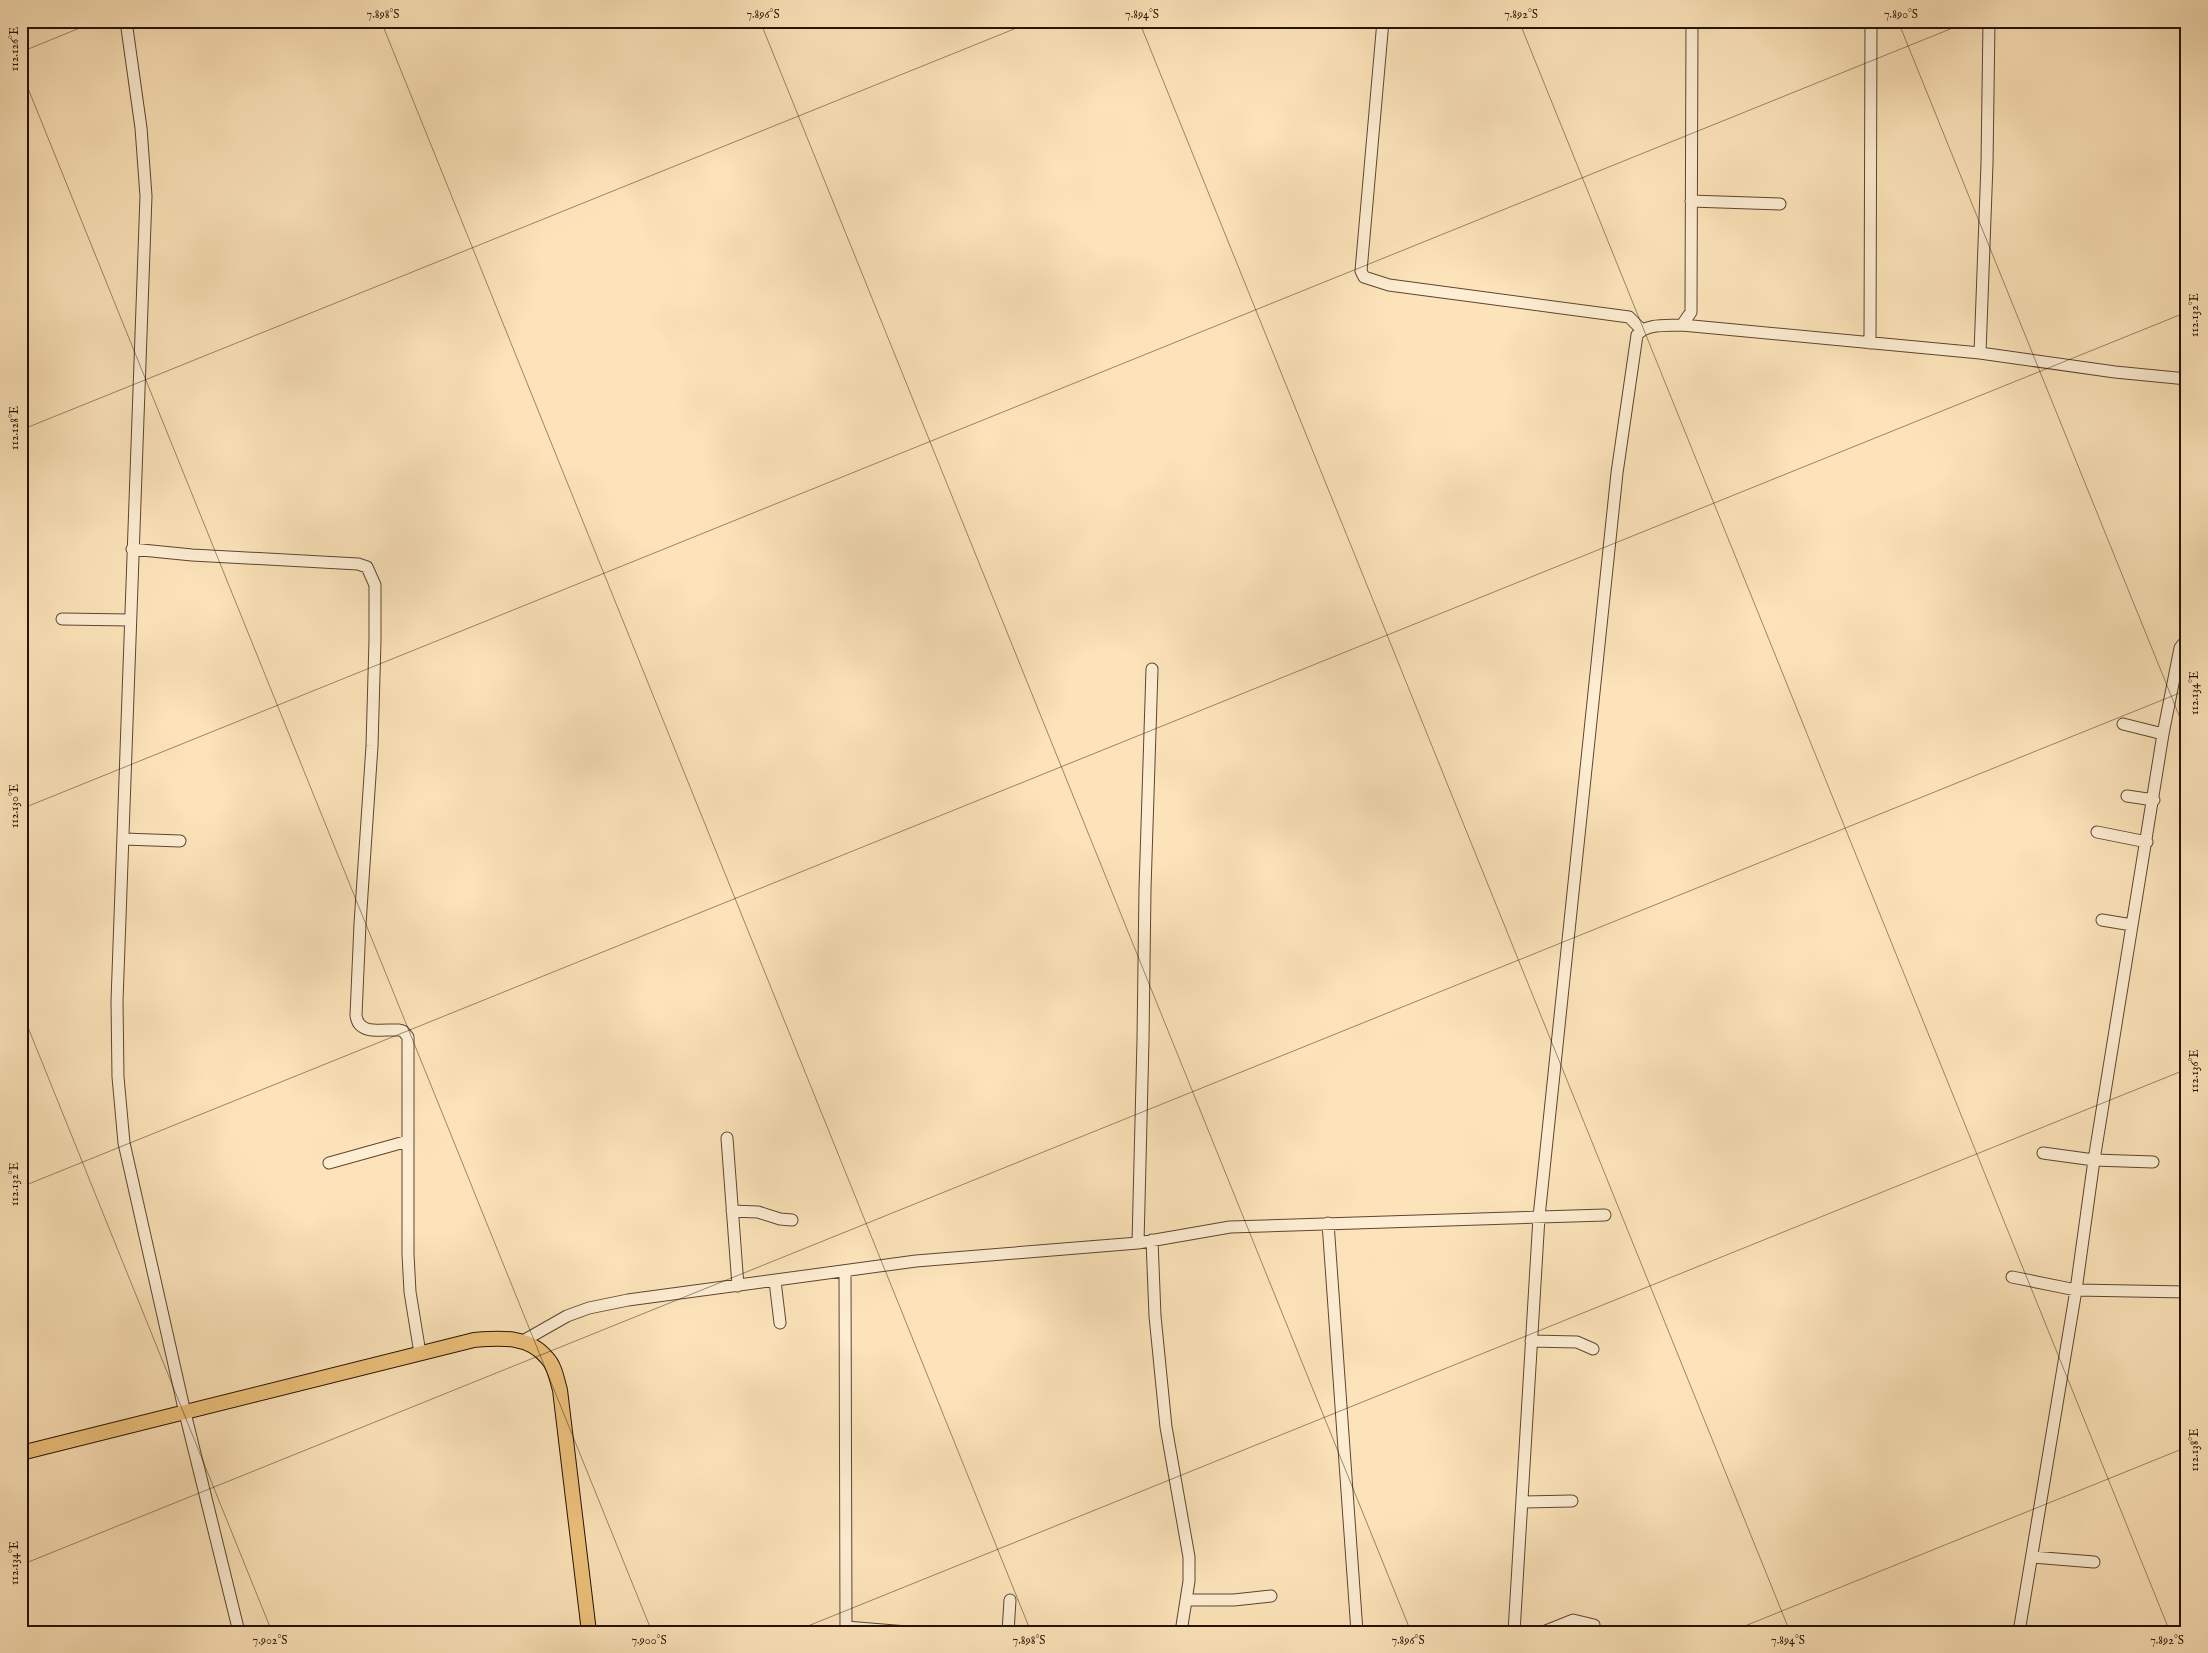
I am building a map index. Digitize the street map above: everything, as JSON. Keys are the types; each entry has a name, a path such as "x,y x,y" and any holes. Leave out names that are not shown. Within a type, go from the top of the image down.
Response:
{"main road":[{"path":"21,1453 474,1340 494,1338 523,1341 538,1349 548,1358 560,1390 589,1632"}],"street":[{"path":"126,21 141,128 146,196 129,620 124,839 117,1001 119,1098 124,1143 239,1632"},
{"path":"1383,21 1361,271 1364,277 1389,285 1628,317 1642,330"},
{"path":"1682,325 1691,312 1692,21"},
{"path":"1870,343 1871,21"},
{"path":"1980,353 1987,164 1988,21"},
{"path":"1691,201 1780,204"},
{"path":"1514,1632 1539,1217 1617,473 1635,342 1642,330 1647,328 1682,325 1980,353 2115,372 2187,379"},
{"path":"132,549 358,564 367,567 374,578 375,640 372,746 356,1015 357,1024 361,1027 366,1029 399,1030 403,1031 408,1037 408,1254 410,1292 420,1353"},
{"path":"62,619 129,620"},
{"path":"2019,1632 2076,1290 2094,1160 2154,800 2163,734 2180,648 2187,639"},
{"path":"1138,1243 1145,889 1152,669"},
{"path":"2123,724 2163,734"},
{"path":"2127,796 2154,800"},
{"path":"2097,832 2146,842"},
{"path":"124,839 180,841"},
{"path":"2102,920 2132,925"},
{"path":"727,1138 738,1286"},
{"path":"329,1162 408,1141"},
{"path":"2044,1153 2094,1160 2153,1162"},
{"path":"732,1211 758,1212 780,1219 792,1220"},
{"path":"523,1341 567,1316 589,1308 628,1300 916,1262 1138,1243 1230,1227 1605,1215"},
{"path":"1328,1223 1357,1632"},
{"path":"1152,1240 1155,1316 1166,1427 1189,1557 1189,1581 1181,1632"},
{"path":"846,1272 846,1629 907,1632"},
{"path":"2012,1277 2076,1290 2187,1292"},
{"path":"775,1281 780,1324"},
{"path":"1531,1341 1577,1342 1593,1348"},
{"path":"1522,1502 1572,1501"},
{"path":"2032,1557 2094,1562"},
{"path":"1186,1600 1234,1600 1272,1596"},
{"path":"1008,1632 1010,1600"},
{"path":"1543,1632 1573,1620 1594,1625"}]}
